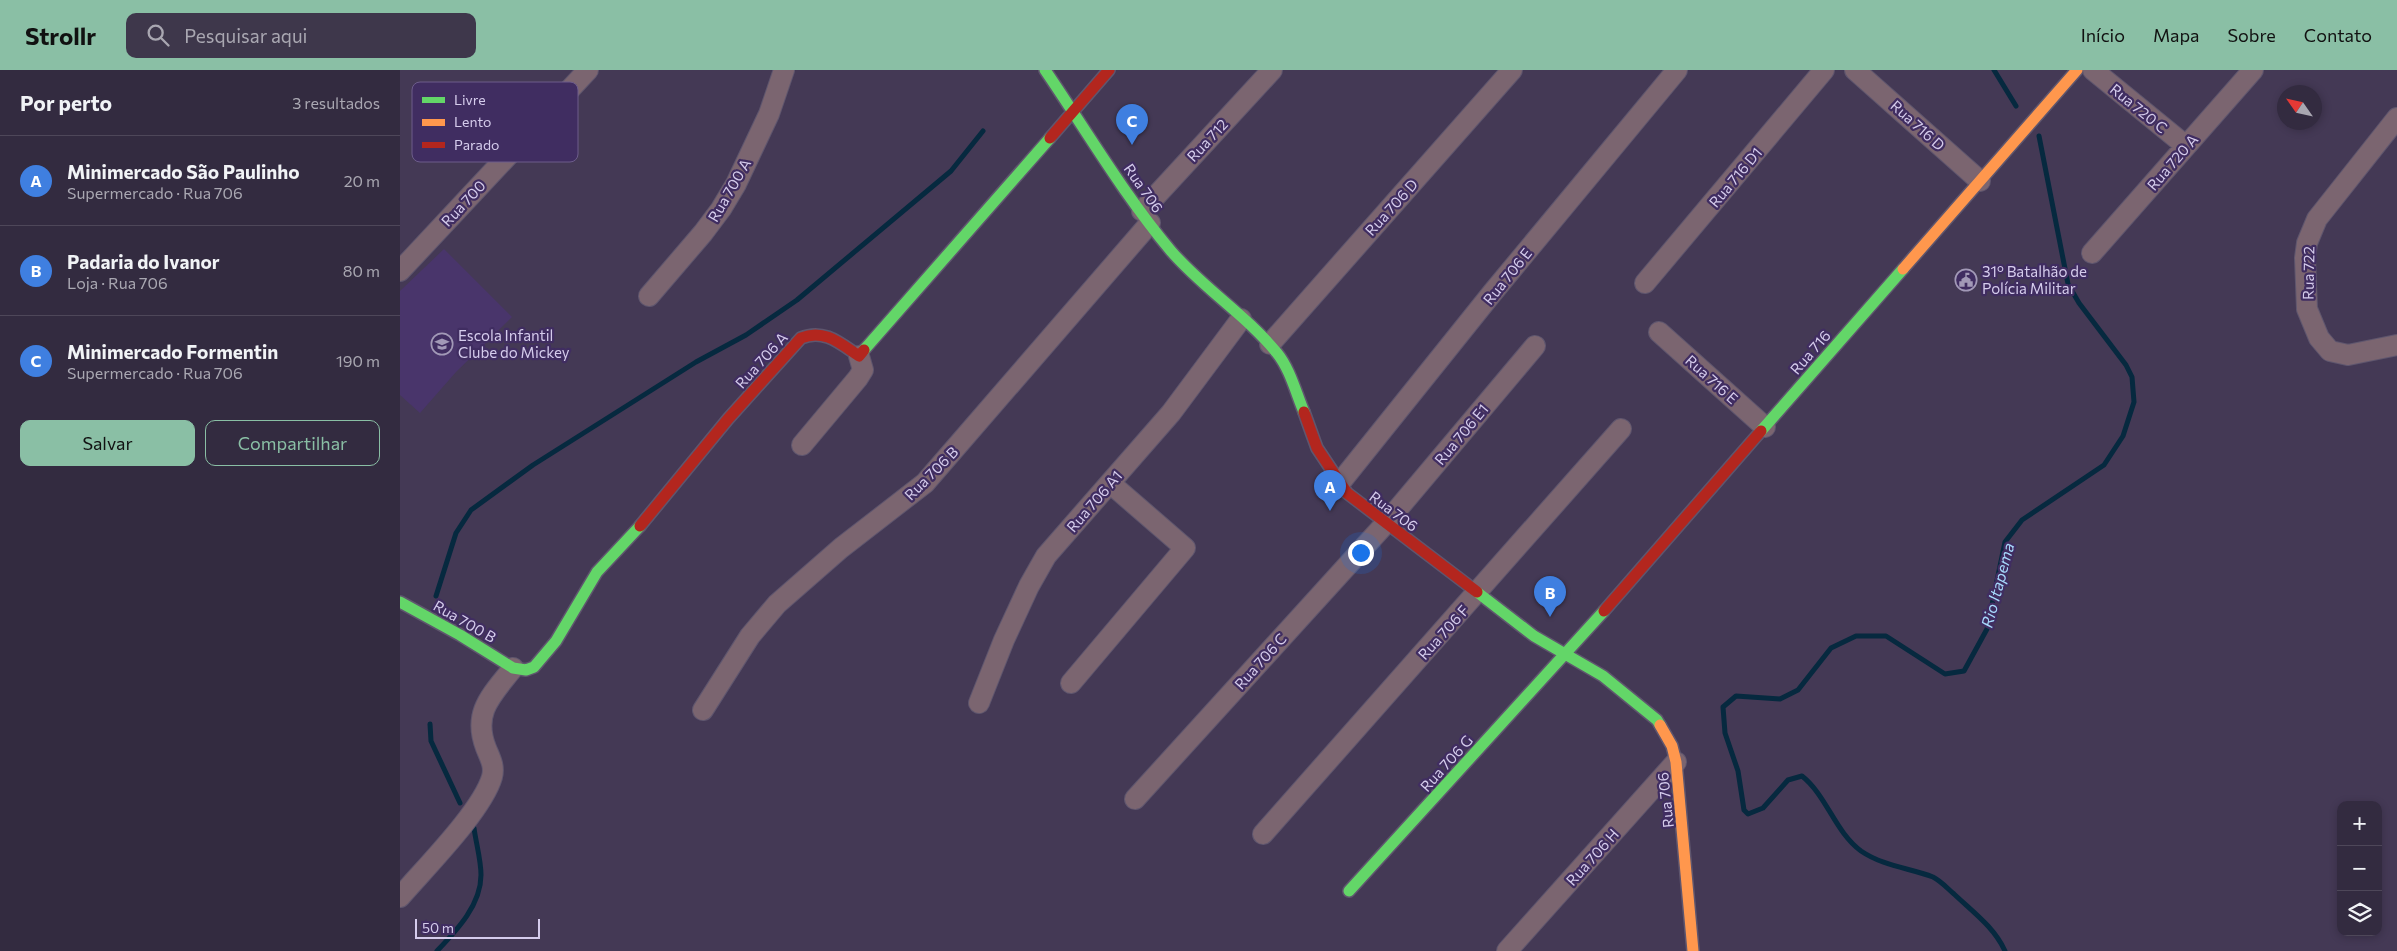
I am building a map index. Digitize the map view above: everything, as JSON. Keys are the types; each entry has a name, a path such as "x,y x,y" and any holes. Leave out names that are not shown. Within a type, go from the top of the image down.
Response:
{"street":[{"name":"Rua 700","path":"577,82 588,70"},
{"name":"Rua 700 A","path":"649,296 721,209 769,114 784,70"},
{"name":"Rua 706","path":"1045,70 1123,186 1182,264 1270,344 1285,365 1317,448 1339,484 1356,501 1534,636 1603,676 1649,712 1665,732 1672,746 1676,762 1686,855 1693,951"},
{"path":"802,445 858,378 863,370 859,356 1109,70"},
{"name":"Rua 712","path":"1146,217 1272,70"},
{"name":"Rua 706 D","path":"1270,344 1512,70"},
{"name":"Rua 706 E","path":"1339,484 1493,292 1677,70"},
{"name":"Rua 716 D1","path":"1645,283 1824,70"},
{"name":"Rua 716 D","path":"1856,70 1980,181"},
{"name":"Rua 716","path":"1566,654 2077,70"},
{"name":"Rua 720 C","path":"2093,70 2186,146"},
{"name":"Rua 720 A","path":"2092,253 2253,70"},
{"name":"Rua 722","path":"2397,118 2317,219 2307,243 2305,258 2307,309 2319,338 2330,351 2348,355 2397,345"},
{"name":"Rua 700","path":"400,271 502,162"},
{"name":"Rua 706 B","path":"703,710 750,636 777,604 827,559 926,483 1146,217"},
{"name":"Rua 706 A1","path":"979,703 1004,640 1036,570 1046,556 1171,413 1241,319"},
{"name":"Rua 716 E","path":"1659,332 1765,427"},
{"name":"Rua 706 A","path":"513,668 526,670 534,667 543,658 568,622 597,572 658,506 728,419 801,338 809,333 825,334 859,356"},
{"name":"Rua 706 E1","path":"1386,523 1536,346"},
{"name":"Rua 706 F","path":"1263,834 1621,429"},
{"path":"1071,683 1185,548 1110,483"},
{"name":"Rua 706 C","path":"1135,799 1386,523"},
{"name":"Rua 700 B","path":"400,602 513,668"},
{"name":"Rua 706 G","path":"1349,891 1566,654"},
{"path":"400,897 480,802 492,778 494,767 480,732 481,717 488,701 513,668"},
{"name":"Rua 706 H","path":"1507,951 1676,762"}],"shaded area":[{"name":"Escola Infantil Clube do Mickey","path":"444,249 512,317 456,372 420,413 400,395 400,291"}],"waterway":[{"name":"Rio Itapema","path":"1994,70 2016,106"},
{"path":"436,596 456,533 471,510 533,465 696,362 746,335 797,300 951,171 983,131"},
{"name":"Rio Itapema","path":"2005,951 1989,927 1939,881 1933,877 1878,860 1861,851 1844,834 1818,793 1802,776 1788,780 1763,808 1748,814 1744,810 1738,771 1725,733 1723,707 1736,696 1780,699 1798,690 1831,648 1856,636 1886,636 1945,674 1964,671 1987,629 2005,542 2022,520 2104,465 2123,436 2134,402 2132,377 2126,365 2079,303 2068,284 2039,136"},
{"path":"430,724 431,741 460,803"},
{"path":"437,951 460,926 477,897 481,869 474,828"}],"traffic: fast":[{"path":"1045,70 1137,208 1171,251 1252,326 1282,359 1304,412"},
{"path":"864,350 1050,138"},
{"path":"1761,431 1903,269"},
{"path":"400,602 460,635 513,668 526,670 534,667 556,641 597,572 640,526"},
{"path":"1477,592 1534,636 1603,676 1657,720 1660,725"},
{"path":"1349,891 1604,611"}],"traffic: slow":[{"path":"1903,269 2077,70"},
{"path":"1660,725 1672,746 1676,762 1693,951"}],"traffic: jam":[{"path":"1050,138 1109,70"},
{"path":"640,526 728,419 801,338 809,335 825,336 839,342 859,356 864,350"},
{"path":"1304,412 1317,448 1347,493 1477,592"},
{"path":"1604,611 1761,431"}],"place":[{"name":"Minimercado Formentin","path":"1132,145"},
{"name":"31º Batalhão de Polícia Militar","path":"1966,280"},
{"name":"Escola Infantil Clube do Mickey","path":"442,344"},
{"name":"Minimercado São Paulinho","path":"1330,511"},
{"name":"Padaria do Ivanor","path":"1550,617"}]}
